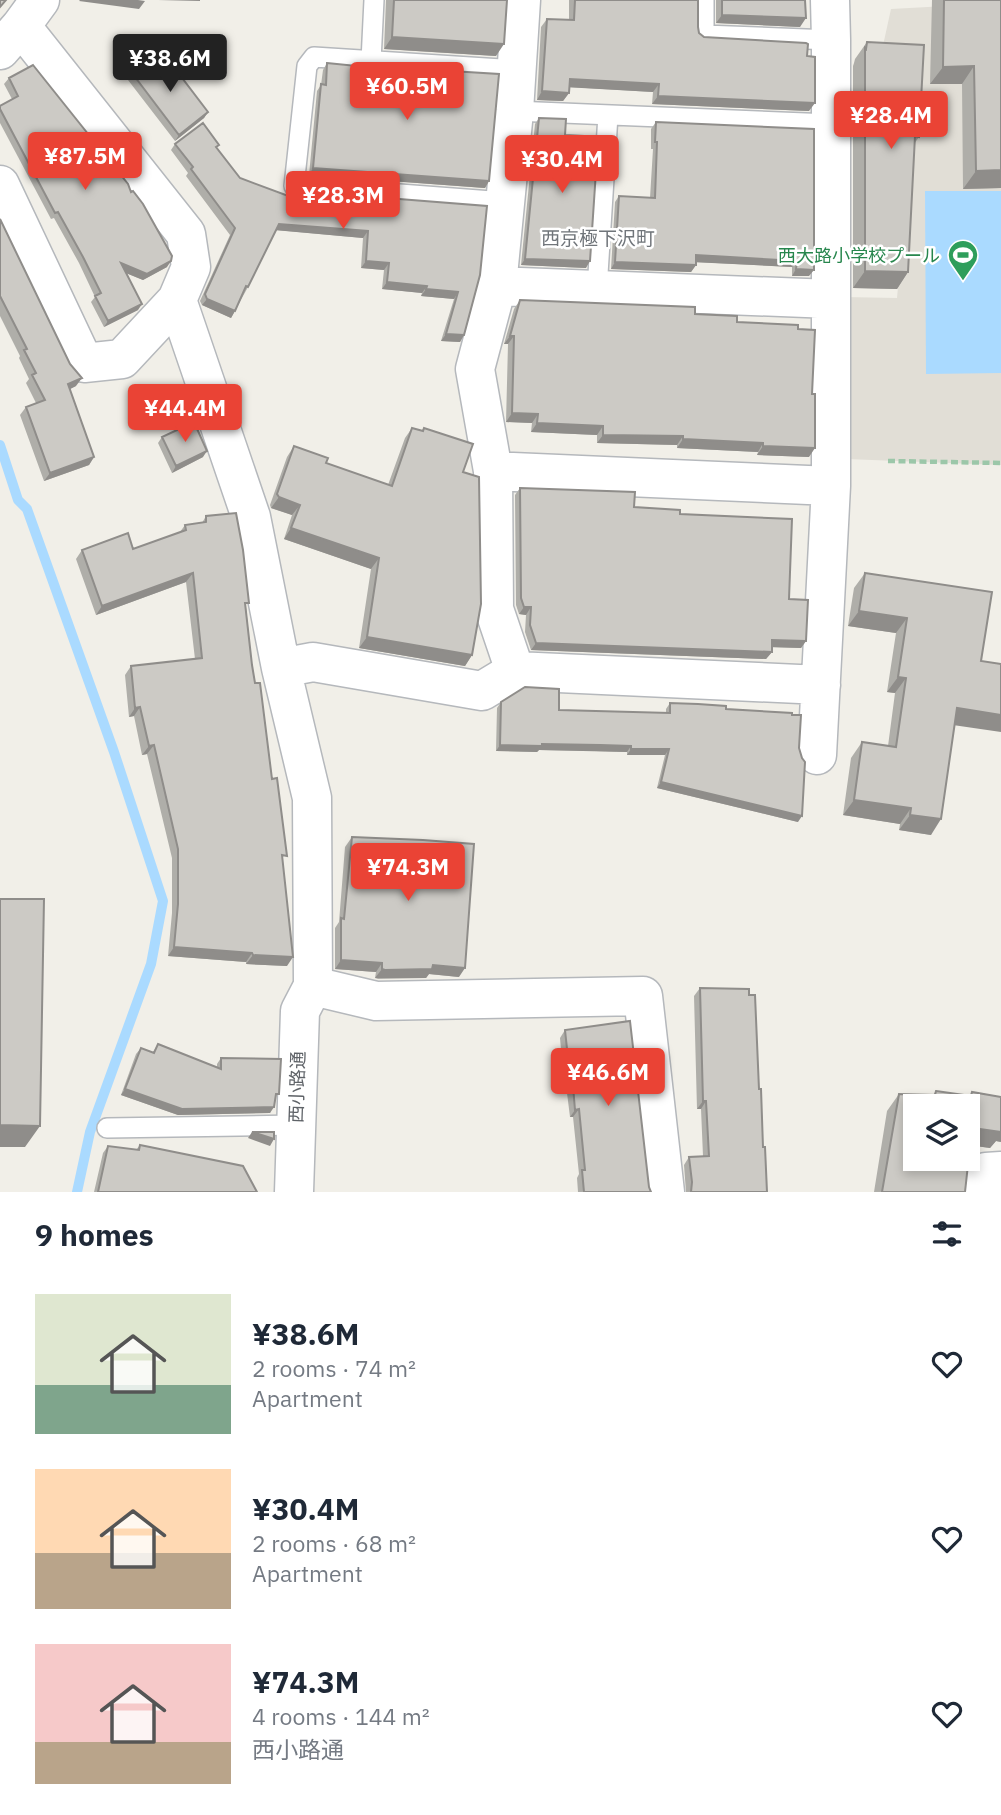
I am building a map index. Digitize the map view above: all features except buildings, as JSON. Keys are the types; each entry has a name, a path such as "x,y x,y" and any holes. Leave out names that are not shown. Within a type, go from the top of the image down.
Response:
{"street":[{"path":"514,671 494,609 493,471 475,369 497,286 514,111 521,0"},
{"path":"817,755 831,486 830,0"},
{"path":"0,185 84,363 122,359 177,300 191,267 186,233 21,25"},
{"path":"497,286 831,299"},
{"path":"177,300 251,517 281,668 312,798 313,986 376,1001 643,996 665,1192"},
{"path":"493,471 831,486"},
{"path":"281,668 313,662 482,691 514,671 821,685"},
{"name":"西小路通","path":"294,1192 300,1011 313,986"},
{"path":"983,1192 986,1172 1001,1171"}],"lane":[{"path":"371,61 374,0"},
{"path":"704,0 704,35 831,40"},
{"path":"505,202 294,186 307,66 314,57 517,70"},
{"path":"514,111 831,124"},
{"path":"597,290 608,115"},
{"path":"107,1128 296,1125"}],"path":[{"path":"888,461 1001,463"}],"shaded area":[{"path":"1001,3 1001,465 846,459 844,297 897,298 920,53 882,50 891,9"}],"water":[{"name":"西大路小学校プール","path":"925,191 1001,191 1001,373 926,374"}],"waterway":[{"path":"0,445 18,500 27,509 114,752 163,901 151,964 90,1132 77,1192"}],"place":[{"name":"西大路小学校プール","path":"963,282"}],"district":[{"name":"西京極下沢町","path":"598,238"}]}
